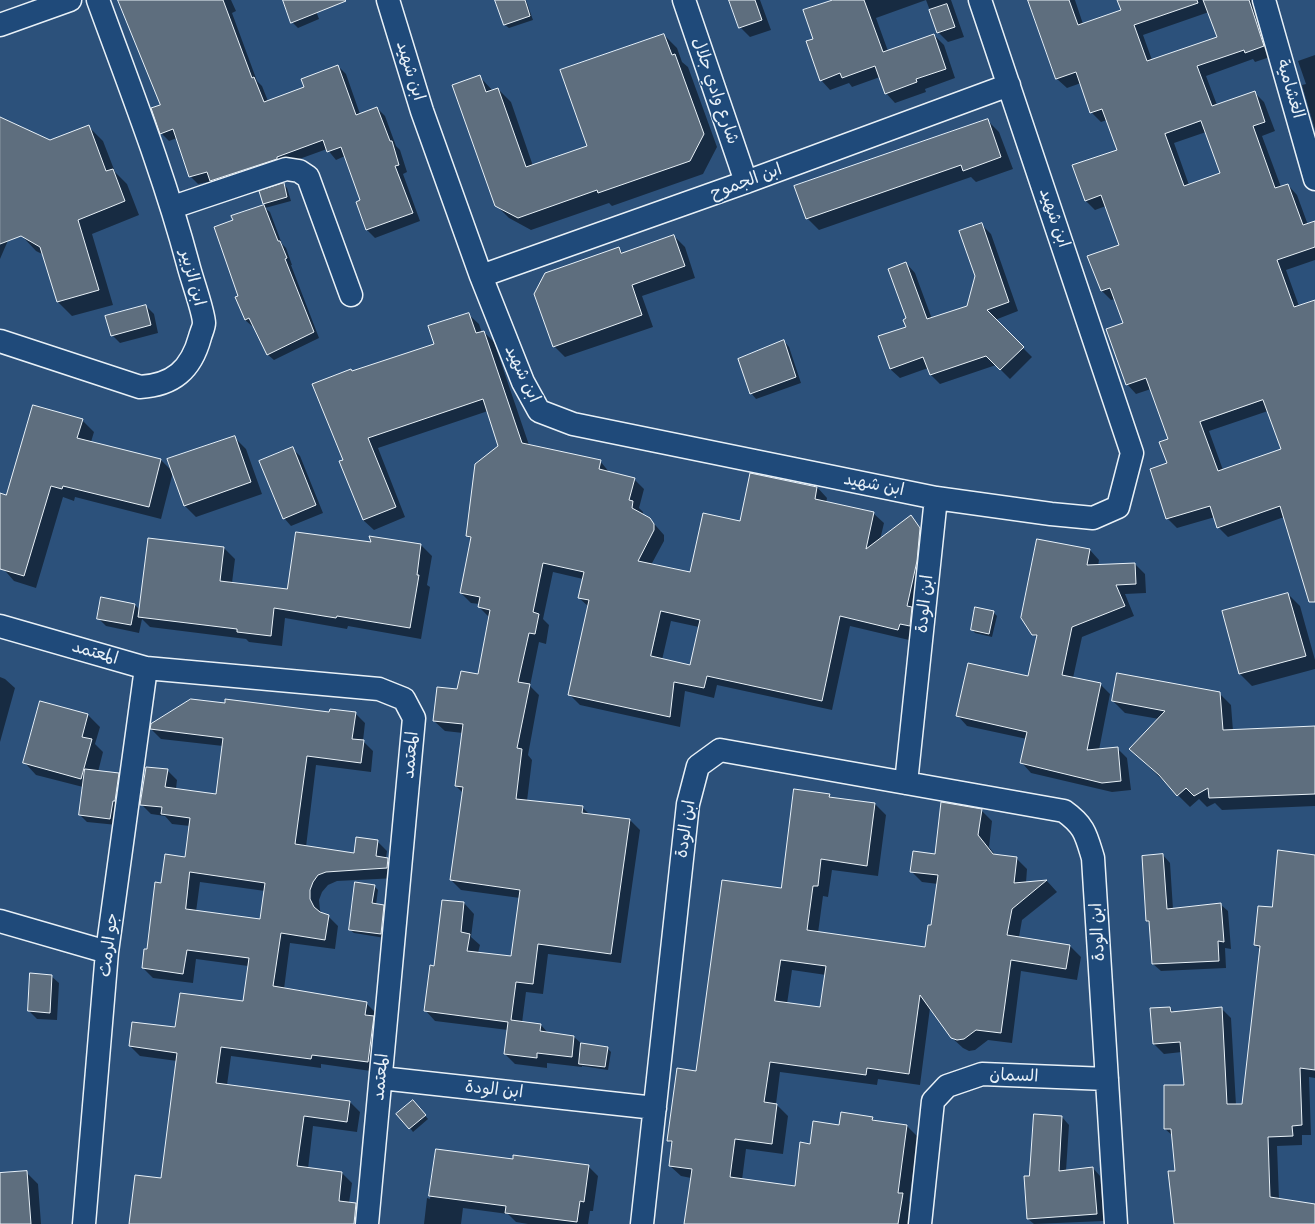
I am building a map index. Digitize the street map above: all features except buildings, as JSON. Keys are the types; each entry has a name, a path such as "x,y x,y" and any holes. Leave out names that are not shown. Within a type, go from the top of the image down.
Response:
{"street":[{"path":"0,25 70,0"},
{"name":"ابن الزبير","path":"0,341 140,387 156,386 169,381 191,362 204,322 173,207 98,0"},
{"name":"ابن شهيد","path":"388,0 422,111 481,276 523,382 539,411 572,424 936,498 1051,514 1093,518 1118,507 1132,453 980,0"},
{"name":"شارع وادي جلال","path":"684,0 746,182"},
{"name":"الغشامية","path":"1264,0 1315,179"},
{"name":"ابن الجموح","path":"481,276 746,182 1009,85"},
{"path":"173,207 286,169 299,171 308,177 352,295"},
{"name":"ابن الودة","path":"906,783 936,498"},
{"name":"المعتمد","path":"0,626 146,668 379,689 404,699 414,718 367,1224"},
{"name":"جو الرمث","path":"84,1224 107,952 146,668"},
{"name":"ابن الودة","path":"642,1224 688,804 698,766 720,750 1064,811 1078,820 1094,858 1116,1224"},
{"path":"0,921 107,952"},
{"name":"السمان","path":"920,1224 933,1101 947,1086 982,1074 1107,1080"},
{"name":"ابن الودة","path":"381,1078 655,1108"}]}
